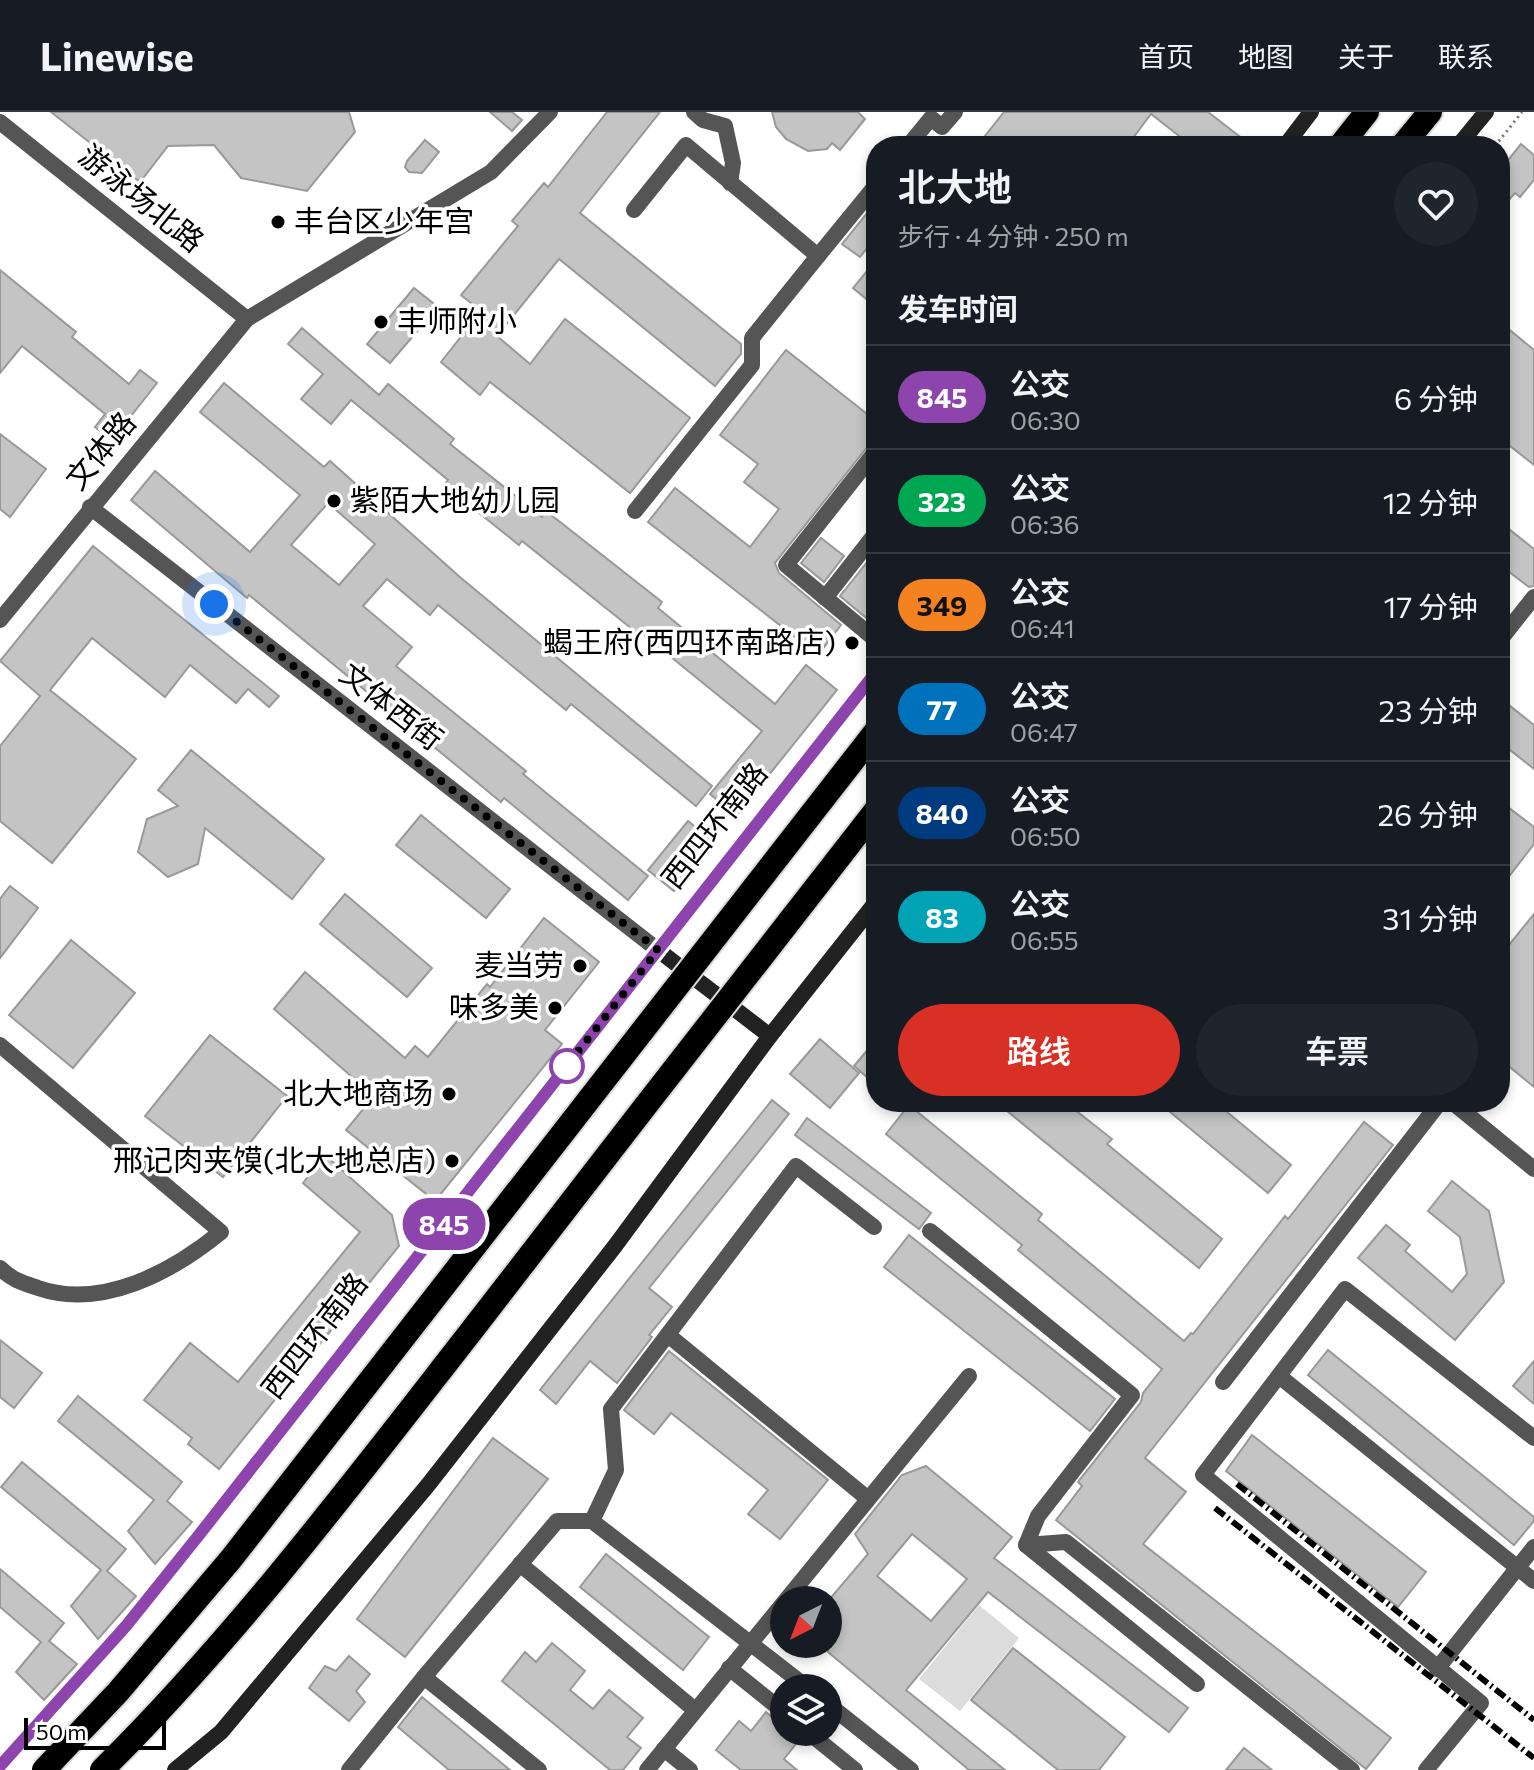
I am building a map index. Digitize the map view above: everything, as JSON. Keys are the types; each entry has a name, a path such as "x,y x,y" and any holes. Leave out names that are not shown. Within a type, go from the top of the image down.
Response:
{"highway":[{"path":"1348,136 1367,112"},
{"path":"1410,136 1430,112"},
{"path":"231,1559 866,743"},
{"path":"238,1621 303,1544 866,823"},
{"path":"42,1770 118,1692 211,1583"},
{"path":"103,1770 219,1644"}],"street":[{"name":"文体路","path":"0,620 247,319 491,172 550,112"},
{"path":"694,112 703,120 724,118 733,163 730,183"},
{"path":"916,136 931,118 942,127 955,112"},
{"path":"1293,136 1311,112"},
{"path":"1466,136 1486,112"},
{"name":"游泳场北路","path":"0,122 247,319"},
{"path":"634,210 686,145 818,256"},
{"path":"635,511 752,365 752,338 866,197"},
{"path":"866,464 786,565 866,632"},
{"name":"文体西街","path":"90,507 658,950"},
{"path":"825,598 866,546"},
{"path":"1510,627 1534,597"},
{"name":"西四环南路","path":"0,1766 126,1626 866,684"},
{"path":"211,1583 866,743"},
{"path":"303,1544 866,823"},
{"path":"175,1770 221,1732 428,1485 615,1246 770,1036 866,915"},
{"path":"658,950 770,1036"},
{"path":"0,1045 221,1232 162,1273 102,1293 59,1295 11,1279 0,1268"},
{"path":"1223,1382 1432,1112"},
{"path":"1464,1112 1534,1169"},
{"path":"592,1521 616,1470 611,1409 796,1166 874,1227"},
{"path":"930,1231 1132,1395 1038,1516 1026,1545"},
{"path":"1426,1770 1481,1703 1203,1475 1345,1289 1534,1438"},
{"path":"668,1335 867,1498"},
{"path":"647,1770 749,1641 969,1376"},
{"path":"1279,1376 1534,1581"},
{"path":"349,1770 557,1521 592,1521 790,1674"},
{"path":"1026,1545 1066,1542 1352,1770"},
{"path":"1026,1545 1197,1684"},
{"path":"1437,1669 1534,1547"},
{"path":"520,1564 695,1710"},
{"path":"219,1644 238,1621"},
{"path":"729,1668 770,1701"},
{"path":"424,1677 539,1770"},
{"path":"842,1715 911,1770"},
{"path":"825,1746 855,1770"},
{"path":"664,1749 690,1770"}],"path":[{"path":"1503,136 1522,112"}],"shaded area":[{"path":"979,1605 1019,1638 960,1711 919,1679"}],"building":[{"path":"51,112 349,112 355,132 307,191 241,178 214,145 168,146 140,182"},
{"path":"490,112 512,112 522,120 512,131"},
{"path":"607,112 660,112 580,213 741,344 741,354 715,386 559,259 497,336 530,364 565,319 690,418 630,493 490,382 480,395 441,362 481,311 461,295 518,226 512,221 544,183 548,187"},
{"path":"772,112 858,112 865,119 840,150 832,143 827,149 808,151 786,139 776,127"},
{"path":"1004,112 1208,112 1239,136 1179,136 1151,114 1134,136 985,136"},
{"path":"425,140 439,152 422,173 409,172 405,167 407,161"},
{"path":"1521,144 1534,155 1534,180 1520,197 1515,193 1510,199 1510,158"},
{"path":"866,214 866,250 860,257 842,244"},
{"path":"0,270 76,332 72,337 129,384 140,370 157,383 112,440 95,427 105,414 22,346 0,373"},
{"path":"866,272 866,299 853,288"},
{"path":"414,288 438,307 390,363 367,344"},
{"path":"302,328 379,395 388,384 454,439 450,444 542,517 546,511 662,602 658,608 775,704 806,665 837,690 736,816 710,794 762,731 639,631 637,633 522,541 519,545 444,485 448,480 351,400 331,424 301,399 323,374 288,344"},
{"path":"1510,330 1534,350 1534,465 1510,446"},
{"path":"786,350 866,413 866,449 775,563 779,573 841,625 818,655 648,522 675,488 750,547 779,509 744,482 758,464 720,435"},
{"path":"224,383 324,467 330,461 461,578 712,786 696,806 571,704 566,710 438,605 430,615 387,579 363,606 412,647 396,666 526,771 523,774 648,876 628,900 504,798 501,802 249,595 247,598 131,500 155,471 250,552 300,495 200,412","holes":["328,503 375,544 339,585 291,545"]},
{"path":"0,434 46,469 10,517 0,509"},
{"path":"1510,530 1534,549 1534,586 1529,587 1510,573"},
{"path":"821,538 844,556 824,582 801,563"},
{"path":"93,546 279,696 269,707 248,689 236,703 190,665 165,697 92,638 50,690 136,759 52,863 0,821 0,746 40,696 0,661"},
{"path":"866,564 866,618 840,596"},
{"path":"1510,706 1534,725 1534,769 1510,750"},
{"path":"191,750 324,859 292,899 205,828 198,864 168,877 138,852 147,819 178,806 158,790"},
{"path":"1510,809 1534,827 1534,844 1510,875"},
{"path":"421,815 510,889 486,918 396,845"},
{"path":"688,821 714,842 674,891 648,870"},
{"path":"10,886 38,908 0,958 0,899"},
{"path":"345,894 432,968 407,997 320,924"},
{"path":"1534,914 1534,1087 1510,1067 1510,944"},
{"name":"北大地商场","path":"544,918 599,962 545,1030 562,1044 435,1201 346,1130 374,1096 274,1009 305,972 405,1058 415,1046 428,1057 487,984 490,987"},
{"path":"71,940 135,993 73,1068 9,1015"},
{"path":"210,1035 287,1096 223,1177 145,1116"},
{"path":"820,1039 859,1073 830,1108 790,1074"},
{"path":"866,1052 866,1076 854,1066"},
{"path":"772,1100 789,1114 649,1288 672,1307 649,1335 652,1337 617,1383 590,1361 556,1404 540,1390"},
{"path":"903,1112 918,1112 1042,1214 1038,1220 1184,1341 1193,1334 1285,1216 1288,1219 1364,1122 1393,1145 1145,1458 1186,1492 1143,1544 1391,1738 1366,1769 1056,1520 1082,1486 1078,1482 1141,1402 1143,1393 1162,1369 1018,1250 1022,1245 886,1134"},
{"path":"1008,1112 1078,1112 1112,1139 1107,1144 1222,1239 1199,1268"},
{"path":"1170,1112 1227,1112 1291,1165 1268,1193"},
{"path":"807,1118 931,1213 919,1229 795,1135"},
{"path":"325,1155 392,1215 399,1246 219,1469 188,1444 192,1438 144,1400 190,1343 238,1382 360,1232 303,1183"},
{"path":"1452,1181 1489,1211 1504,1282 1455,1340 1358,1258 1386,1225 1410,1245 1405,1251 1452,1292 1467,1274 1460,1237 1428,1211"},
{"path":"909,1235 1115,1399 1090,1431 884,1267"},
{"path":"0,1340 42,1373 14,1408 0,1397"},
{"path":"1328,1350 1534,1517 1514,1545 1308,1375"},
{"path":"669,1351 828,1480 780,1539 748,1514 768,1490 671,1413 654,1434 624,1410"},
{"path":"1534,1361 1534,1404 1513,1386"},
{"path":"78,1396 182,1482 167,1501 192,1522 155,1564 128,1531 154,1500 58,1421"},
{"path":"1252,1435 1426,1572 1398,1607 1226,1471"},
{"path":"493,1438 548,1479 405,1657 357,1619"},
{"path":"22,1462 126,1549 107,1571 136,1596 98,1639 71,1606 101,1570 1,1487"},
{"path":"926,1466 1012,1537 994,1558 1188,1708 1169,1732 988,1592 906,1690 1005,1770 969,1770 835,1658 842,1658 841,1586 868,1554 855,1534 902,1475","holes":["912,1534 967,1579 931,1621 877,1576"]},
{"path":"606,1554 709,1637 683,1670 580,1587"},
{"path":"0,1569 64,1623 49,1641 77,1664 44,1700 16,1672 41,1642 0,1607"},
{"path":"552,1643 585,1671 570,1690 593,1709 609,1690 643,1718 627,1737 641,1748 623,1770 610,1770 502,1681 525,1652 536,1662"},
{"path":"1013,1648 1125,1737 1099,1770 1058,1770 971,1700"},
{"path":"349,1656 370,1674 356,1691 365,1702 349,1721 309,1688 325,1666 336,1671"},
{"path":"422,1697 510,1770 449,1770 398,1727"},
{"path":"766,1712 770,1715 770,1746 794,1746 784,1759 797,1770 741,1770 716,1750 739,1721 751,1731"},
{"path":"1244,1748 1272,1770 1226,1770"}],"railway":[{"path":"1237,1484 1534,1720"},
{"path":"1215,1508 1534,1758"}],"bus line":[{"name":"845","path":"0,1766 126,1626 199,1535 866,685"}],"place":[{"name":"丰台区少年宫","path":"278,222"},
{"name":"丰师附小","path":"381,322"},
{"name":"紫陌大地幼儿园","path":"334,501"},
{"name":"蝎王府(西四环南路店)","path":"852,643"},
{"name":"麦当劳","path":"580,966"},
{"name":"味多美","path":"555,1008"},
{"name":"北大地商场","path":"449,1094"},
{"name":"邢记肉夹馍(北大地总店)","path":"452,1161"}],"route":[{"path":"214,604 658,950 565,1068 567,1066"}]}
